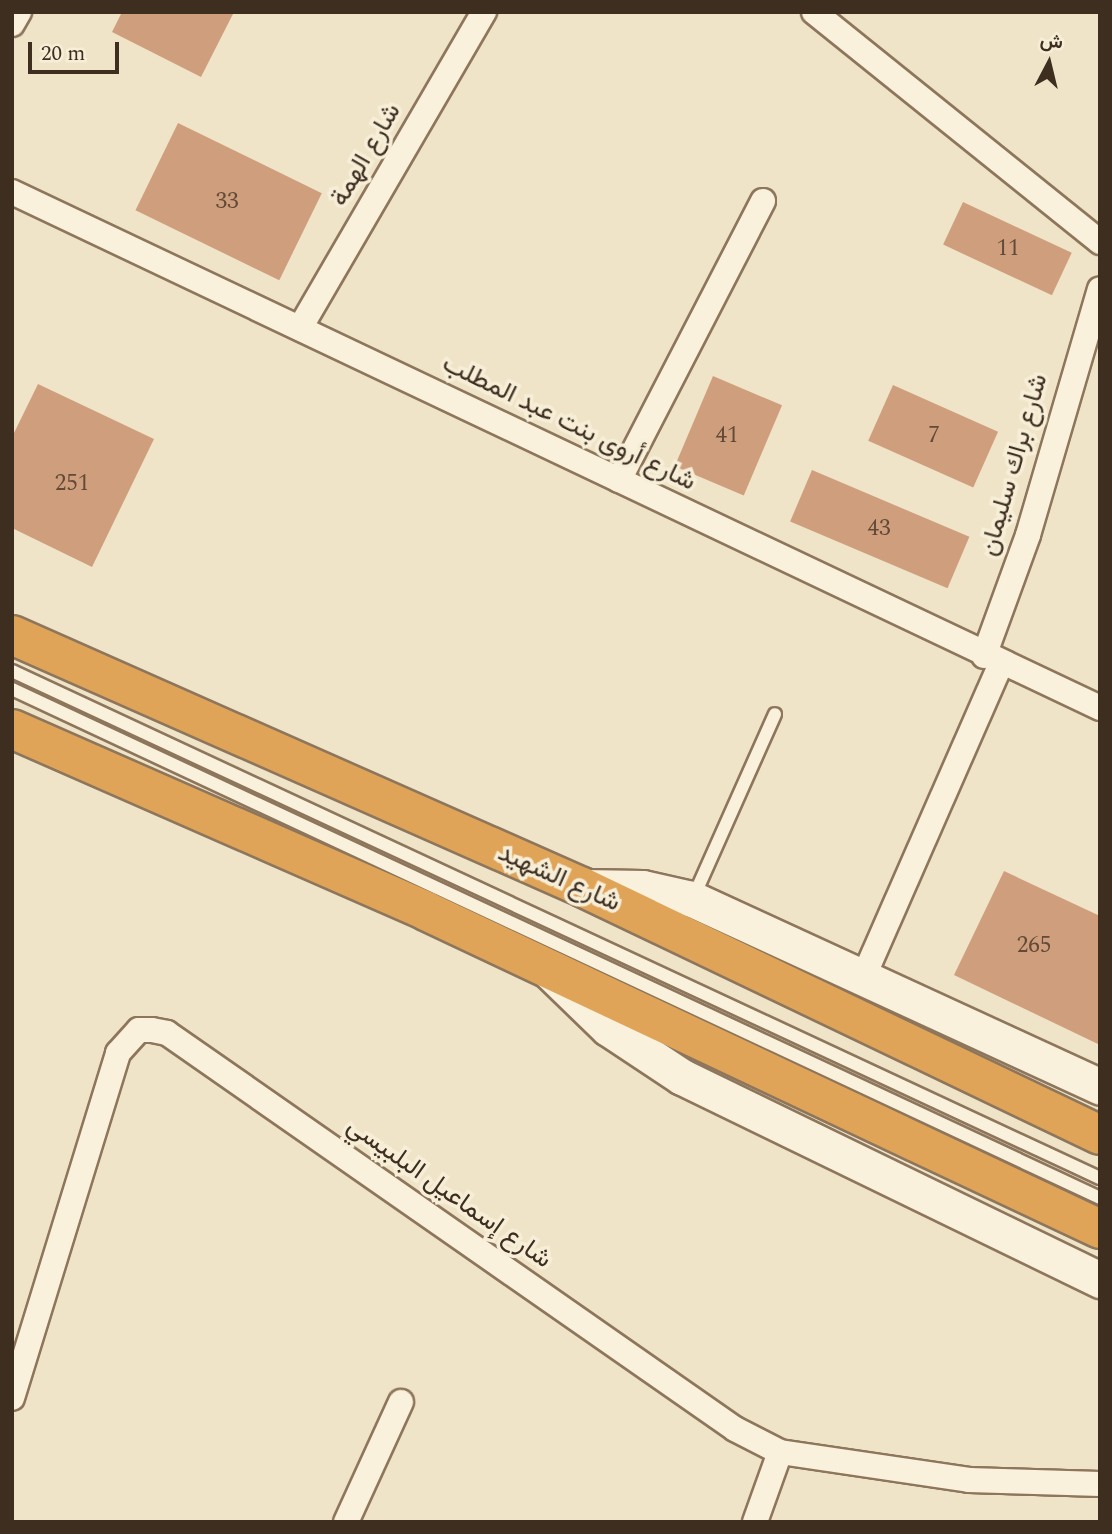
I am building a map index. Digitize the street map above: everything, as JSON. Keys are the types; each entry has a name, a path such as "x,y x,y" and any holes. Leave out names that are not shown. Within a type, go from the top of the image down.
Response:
{"highway":[{"name":"شارع الشهيد","path":"12,635 582,887 1100,1135"},
{"path":"12,729 543,965 1100,1229"}],"street":[{"path":"12,24 19,12"},
{"name":"شارع الهمة","path":"300,328 484,12"},
{"path":"814,12 1100,242"},
{"name":"شارع أروى بنت عبد المطلب","path":"12,192 993,660 1100,708"},
{"path":"619,480 762,201"},
{"name":"شارع براك سليمان","path":"863,978 993,660 1100,289"},
{"path":"582,887 643,888 692,900 1100,1087"},
{"path":"543,965 590,1014 682,1077 1100,1280"},
{"name":"شارع إسماعيل البلبيسي","path":"12,1398 118,1053 139,1030 152,1030 167,1034 735,1429 780,1452 969,1480 1100,1484"},
{"path":"346,1522 401,1402"},
{"path":"755,1522 780,1452"}],"lane":[{"path":"12,671 1100,1178"},
{"path":"12,690 1100,1198"},
{"path":"692,900 775,714"}],"building":[{"path":"122,12 234,12 201,77 112,32"},
{"path":"178,123 322,193 279,280 135,210"},
{"path":"963,202 1072,253 1052,295 943,245"},
{"path":"713,376 782,405 744,496 675,466"},
{"path":"38,384 154,439 92,567 12,528 12,437"},
{"path":"893,385 998,432 973,488 868,441"},
{"path":"812,470 969,537 948,588 790,522"},
{"path":"1004,871 1100,916 1100,1045 954,975"}]}
